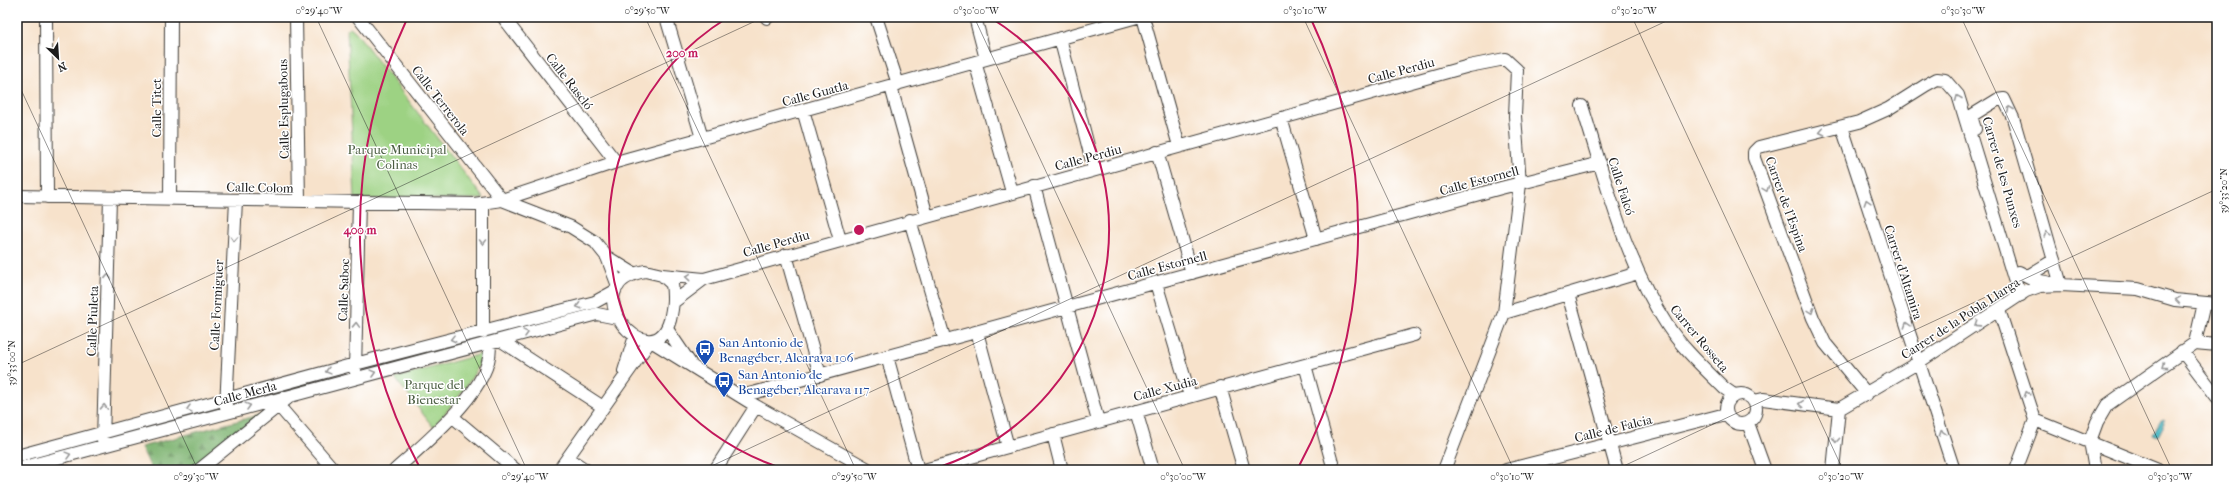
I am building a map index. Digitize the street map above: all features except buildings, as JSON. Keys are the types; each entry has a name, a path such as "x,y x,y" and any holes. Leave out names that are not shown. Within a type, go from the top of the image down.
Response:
{"street":[{"path":"46,17 47,197"},
{"name":"Calle Titet","path":"170,199 171,17"},
{"name":"Calle Esplugabous","path":"296,17 299,201"},
{"name":"Calle Terrerola","path":"358,17 502,200"},
{"name":"Calle Rascló","path":"503,17 616,162"},
{"path":"666,17 702,138"},
{"path":"876,17 895,86 927,216"},
{"path":"975,17 980,60 1012,192"},
{"name":"Calle Guatla","path":"502,200 616,162 895,86 980,60 1137,17"},
{"path":"1143,17 1179,146"},
{"path":"1060,38 1094,169"},
{"name":"Calle Perdiu","path":"675,301 704,279 786,255 1480,63 1505,59 1517,70 1515,116 1520,184"},
{"name":"Carrer de l'Espina","path":"1866,394 1825,343 1814,318 1754,158 1754,152 1759,147 1842,128 1888,109 1937,80 1945,80 1952,86 1958,95 2014,279 2024,293"},
{"name":"Carrer de les Punxes","path":"2024,293 2024,274 1971,116 1997,100 2004,99 2013,118 2061,285"},
{"name":"Calle Falcó","path":"1582,106 1623,235 1638,273"},
{"path":"803,110 840,240"},
{"path":"1281,118 1316,239"},
{"name":"Carrer d'Altamira","path":"1842,128 1954,470"},
{"path":"1157,152 1192,273"},
{"name":"Calle Estornell","path":"742,396 1316,239 1600,164"},
{"path":"1444,470 1504,313 1520,184"},
{"path":"1034,186 1098,421"},
{"name":"Calle Colom","path":"17,196 359,202 483,203 502,200"},
{"name":"Calle Piuleta","path":"103,446 110,198"},
{"name":"Calle Formiguer","path":"226,412 236,200"},
{"path":"502,200 571,227 595,242 607,257 633,273"},
{"name":"Calle Saboc","path":"355,378 359,202"},
{"path":"395,470 453,417 482,377 491,352 488,337 483,203"},
{"path":"910,220 945,341"},
{"path":"786,255 820,375"},
{"path":"607,257 616,288"},
{"path":"2024,274 2054,260"},
{"path":"645,271 662,275 672,284 675,301 667,330 660,338 646,342 636,336 617,318 612,300 616,288 633,273 645,271"},
{"path":"1504,313 1638,273"},
{"name":"Carrer Rosseta","path":"1638,273 1668,327 1720,384 1734,395 1744,394 1754,401 1763,399 1839,410"},
{"path":"2024,274 2035,280 2061,285"},
{"name":"Calle Perdiu","path":"662,275 704,279"},
{"path":"1156,283 1190,396"},
{"name":"Carrer de la Pobla Llarga","path":"1839,410 1919,362 2024,293 2040,286 2061,285 2138,289 2175,300 2217,304"},
{"name":"Calle Merla","path":"17,469 355,378 488,337 594,302 616,288"},
{"path":"1568,294 1617,470"},
{"path":"2195,343 2204,303"},
{"path":"2000,310 2035,420 2016,470"},
{"name":"Calle Merla","path":"17,456 355,364 597,314 617,318"},
{"path":"667,330 692,368"},
{"path":"977,332 1008,446"},
{"name":"Calle Xudia","path":"924,470 1220,387 1414,335"},
{"path":"620,383 636,336"},
{"path":"488,337 603,407"},
{"path":"651,341 692,368 866,469"},
{"path":"559,470 651,341"},
{"path":"2094,470 2090,441 2097,422 2107,405 2195,343 2217,345"},
{"path":"2182,351 2217,397"},
{"path":"887,356 918,470"},
{"path":"1304,365 1334,470"},
{"path":"1220,387 1244,470"},
{"path":"199,470 292,394"},
{"path":"1734,395 1728,401 1726,414 1735,423 1748,423"},
{"path":"1748,423 1756,412 1754,401"},
{"path":"278,405 334,470"},
{"path":"715,470 756,406"},
{"path":"1834,470 1839,410"},
{"path":"1136,411 1153,470"},
{"name":"Calle de Falcia","path":"1506,470 1610,442 1726,414"},
{"path":"453,417 516,470"},
{"path":"2035,420 2090,441 2158,470"},
{"path":"1748,423 1765,470"},
{"path":"1053,434 1062,470"},
{"path":"568,458 586,470"}],"green space":[{"name":"Parque Municipal Colinas","path":"350,27 355,31 484,199 355,199 347,30"},
{"name":"Parque del Bienestar","path":"481,354 483,357 467,385 433,427 395,378"},
{"path":"267,413 194,470 152,470 141,447"}],"water":[{"path":"2164,419 2165,423 2158,436 2153,434 2160,421"}],"place":[{"name":"San Antonio de Benagéber, Alcarava 106","path":"705,366"},
{"name":"San Antonio de Benagéber, Alcarava 117","path":"724,398"}]}
